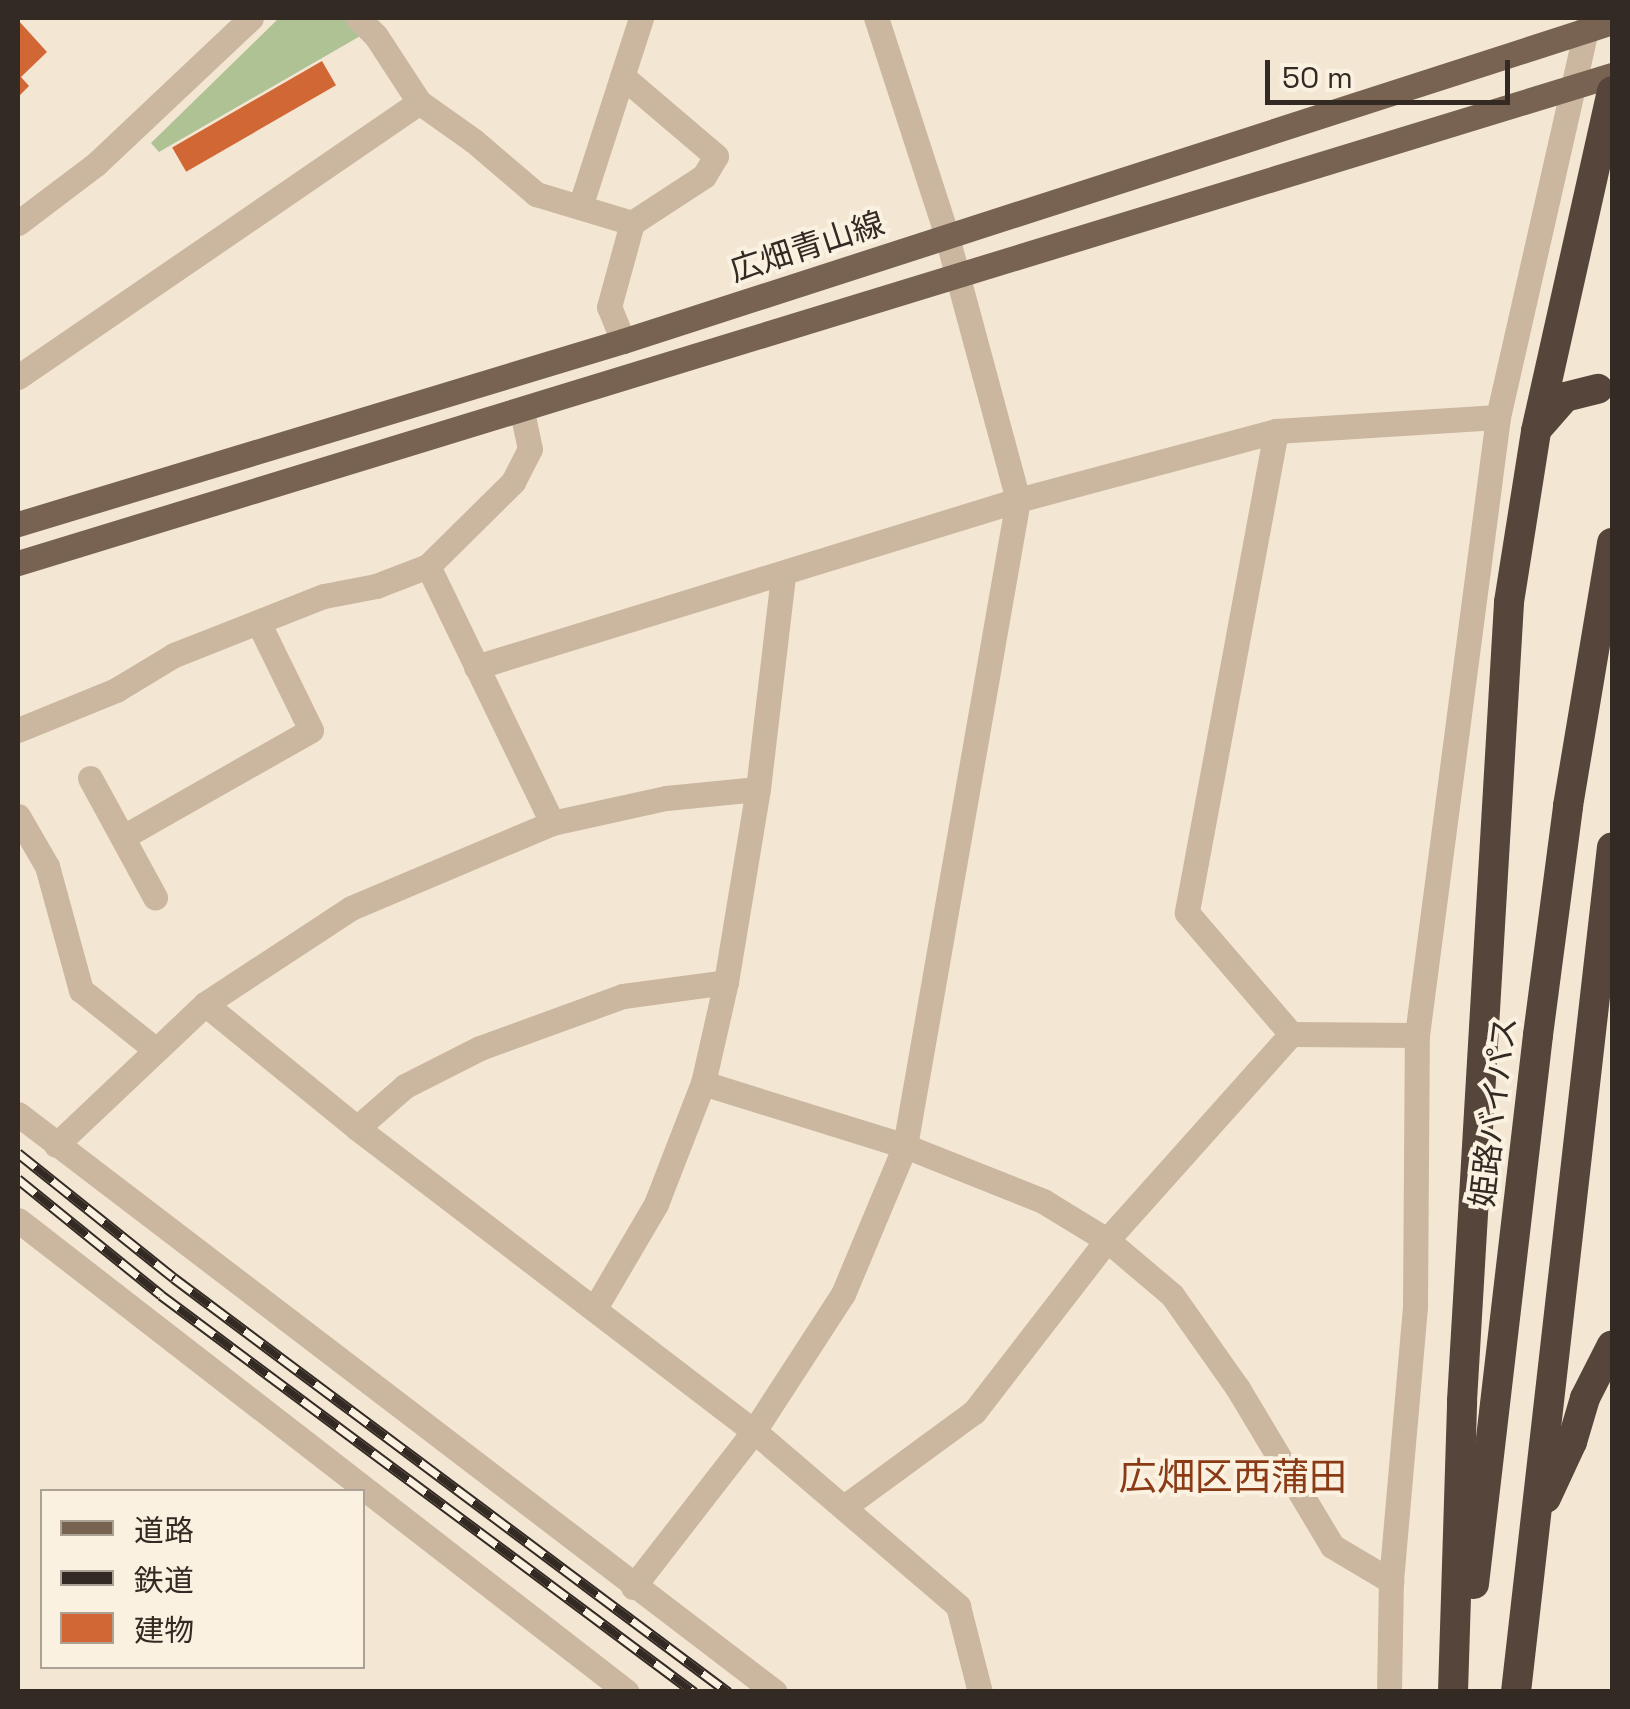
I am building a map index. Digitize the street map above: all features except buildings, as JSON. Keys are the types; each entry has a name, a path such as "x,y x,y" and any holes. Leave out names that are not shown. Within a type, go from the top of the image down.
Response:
{"highway":[{"path":"1453,1692 1464,1382 1509,602 1536,430 1612,91"},
{"path":"1536,430 1566,397 1598,389"},
{"name":"姫路バイパス","path":"1462,1692 1538,1035 1568,806 1612,542"},
{"path":"1516,1692 1612,848"},
{"path":"1534,1522 1572,1442 1585,1398 1612,1345"}],"main road":[{"name":"広畑青山線","path":"18,524 623,341 1587,24 1612,22"},
{"path":"18,563 1612,75"}],"street":[{"path":"18,223 96,164 252,18"},
{"path":"358,18 376,36 419,102 460,129 536,194 632,223"},
{"path":"580,207 641,18"},
{"path":"633,1587 754,1431 842,1294 904,1146 1018,500 947,236 876,18"},
{"path":"1389,1692 1391,1581 1415,1306 1418,1036 1498,417 1587,24"},
{"path":"622,76 716,156 704,176 632,223 610,307 623,341"},
{"path":"18,377 419,102"},
{"path":"18,730 116,690 174,655 324,596 376,586 428,566 513,482 530,449 522,410"},
{"path":"476,667 783,576 1018,500 1276,431 1498,417"},
{"path":"1276,431 1187,913 1291,1034 1418,1036"},
{"path":"428,566 552,823"},
{"path":"594,1308 656,1204 703,1083 726,982 758,789 783,576"},
{"path":"122,836 311,730 258,622"},
{"path":"90,778 155,897"},
{"path":"56,1145 205,1004 351,908 552,823 666,798 758,789"},
{"path":"18,816 47,866 81,990 156,1050"},
{"path":"357,1128 405,1086 480,1048 623,996 726,982"},
{"path":"205,1004 357,1128 754,1431 958,1606 980,1692"},
{"path":"844,1508 974,1412 1107,1240 1291,1034"},
{"path":"703,1083 904,1146 1043,1201 1107,1240 1172,1296 1237,1387 1332,1546 1391,1581"},
{"path":"18,1114 775,1692"},
{"path":"18,1220 627,1692"}],"green space":[{"path":"279,18 345,18 362,35 159,152 151,143"}],"railway":[{"path":"18,1153 174,1278 728,1692"},
{"path":"18,1179 161,1295 694,1692"}],"district":[{"name":"広畑区西蒲田","path":"1233,1478"}]}
